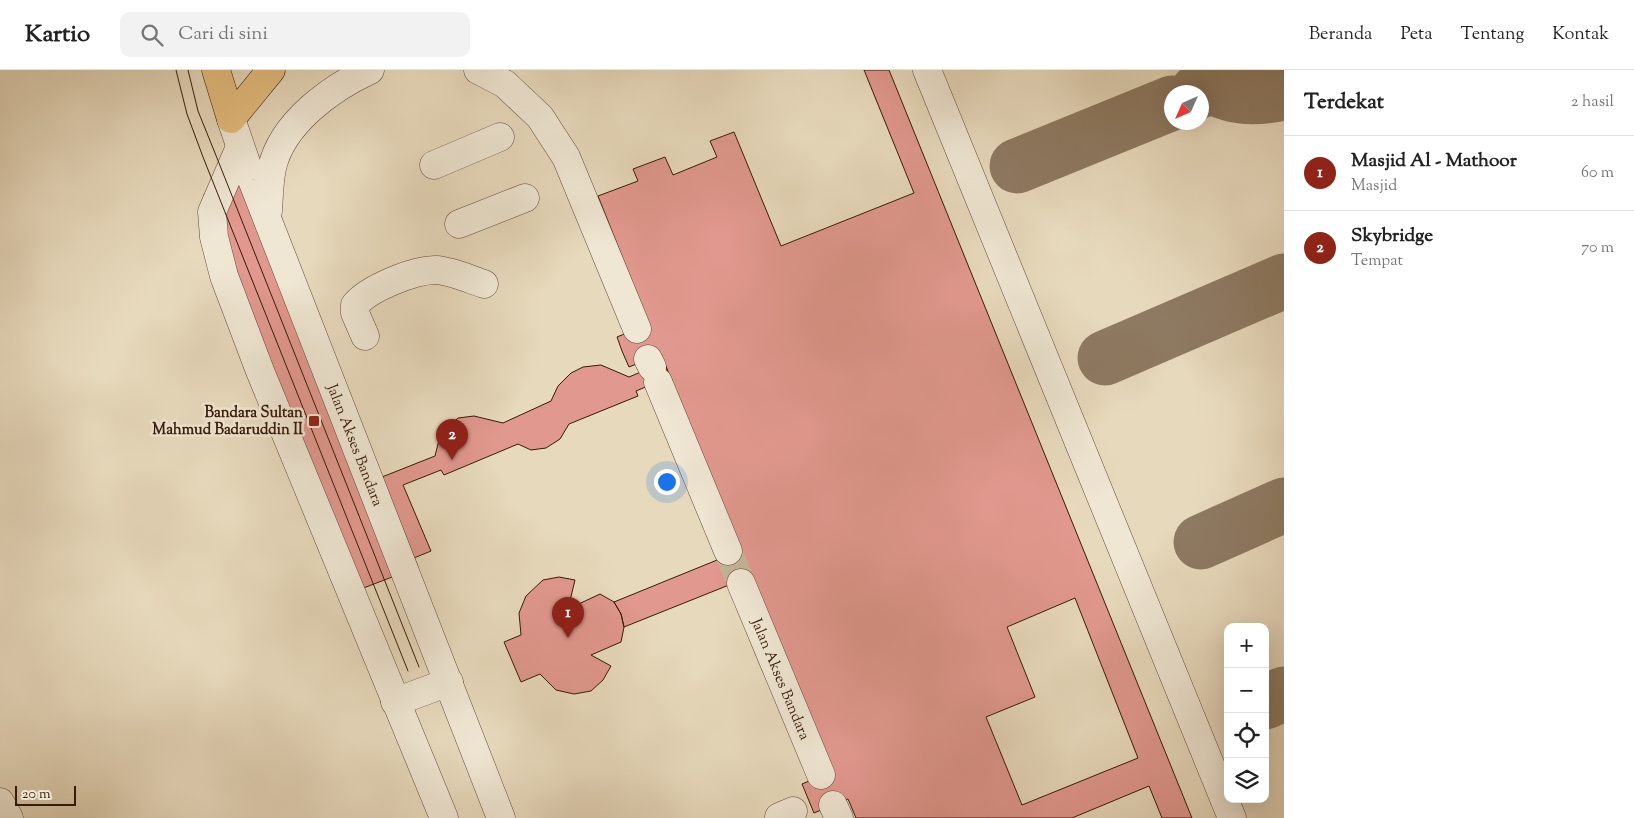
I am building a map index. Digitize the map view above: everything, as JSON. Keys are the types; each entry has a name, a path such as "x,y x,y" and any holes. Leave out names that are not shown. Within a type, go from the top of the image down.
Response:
{"highway":[{"name":"Jalan Akses Bandara","path":"216,70 231,119"},
{"path":"231,119 270,70"}],"street":[{"path":"268,217 272,167 277,153 293,128 324,96 342,84 370,70"},
{"path":"478,70 505,84 540,117 566,157 637,329"},
{"path":"927,70 1232,818"},
{"name":"Jalan Akses Bandara","path":"231,119 240,147 501,818"},
{"path":"434,165 500,137"},
{"path":"240,147 212,212 214,237 224,276 263,380 444,818"},
{"path":"459,224 525,198"},
{"path":"365,336 355,313 356,305 360,299 412,274 436,270 459,275 484,284"},
{"path":"652,370 728,551"},
{"name":"Jalan Akses Bandara","path":"741,583 821,776"},
{"path":"395,702 448,682"},
{"path":"0,802 9,818"}],"building":[{"path":"864,70 889,70 1192,818 1162,818 1149,786 1072,818 856,818 848,799 814,813 802,784 833,771 753,583 661,354 629,367 622,351 617,337 649,324 598,196 638,181 633,169 665,157 673,175 717,157 710,141 734,132 781,246 914,193","holes":["1075,598 1138,758 1022,805 986,717 1035,697 1007,627"]},
{"path":"261,172 418,567 361,589 204,194"},
{"path":"664,362 670,377 636,391 638,396 569,424 560,439 546,448 531,450 518,444 444,475 441,470 403,485 431,551 414,558 382,477 435,456 439,440 447,428 458,418 474,416 503,423 551,401 558,386 571,373 583,367 601,365 629,377"},
{"path":"737,543 753,583 734,583 624,627 621,614 614,602 722,558"},
{"path":"559,577 575,580 568,609 600,594 614,602 621,614 624,627 621,642 591,655 611,666 603,680 591,691 574,694 556,690 540,674 521,682 504,642 521,635 519,613 526,596 543,580"}],"taxiway":[{"path":"1209,89 1252,97 1284,93"},
{"path":"1017,166 1164,106"},
{"path":"1105,358 1284,281"},
{"path":"1201,542 1284,505"},
{"path":"1269,700 1284,694"}],"tunnel":[{"path":"728,551 741,583"}],"tram line":[{"path":"176,70 187,114 203,157 408,671"},
{"path":"188,70 198,111 419,667"}],"place":[{"name":"Bandara Sultan Mahmud Badaruddin II","path":"314,421"},
{"name":"Skybridge","path":"452,460"},
{"name":"Masjid Al - Mathoor","path":"568,638"}]}
